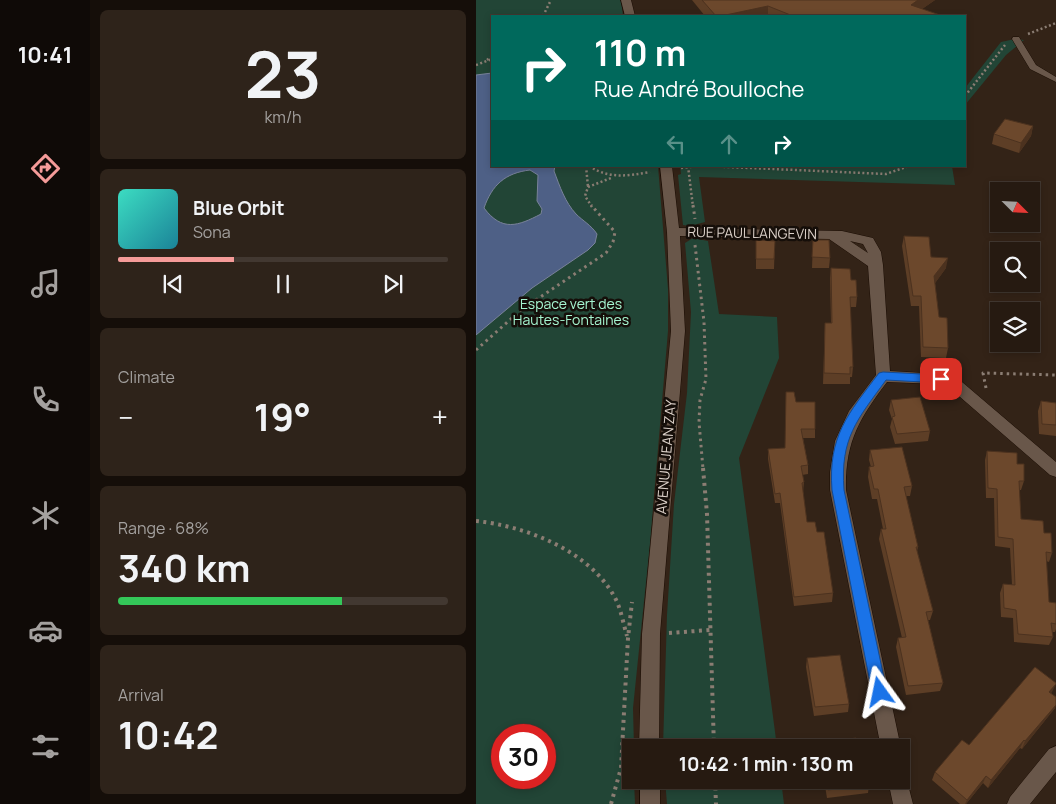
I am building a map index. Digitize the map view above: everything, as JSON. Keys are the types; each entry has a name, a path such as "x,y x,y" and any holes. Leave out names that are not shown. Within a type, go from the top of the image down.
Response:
{"street":[{"path":"626,0 630,15"},
{"name":"AVENUE JEAN ZAY","path":"649,739 651,634 678,331 673,232 667,168"},
{"name":"RUE PAUL LANGEVIN","path":"673,232 830,234 876,265 883,376"},
{"path":"889,739 838,490 836,467 843,438 852,418 883,376 941,379 957,386 1056,471"},
{"path":"1017,804 1056,756"},
{"path":"650,789 650,804"},
{"path":"900,789 903,804"}],"lane":[{"path":"1016,39 1033,67 1056,80"}],"path":[{"path":"543,15 551,0"},
{"path":"476,65 491,58"},
{"path":"476,350 493,332 532,303 606,254 616,232 592,207 585,196 588,187 587,167"},
{"path":"589,167 612,178"},
{"path":"588,187 612,178 667,168 688,167 695,220 700,232 695,244 704,322 706,379 700,400 699,422 707,514 714,739"},
{"path":"728,167 886,174 906,167"},
{"path":"990,414 983,373 1056,375"},
{"path":"476,521 487,522 541,537 586,564 613,595 628,638 651,634 710,630"},
{"path":"715,789 716,804"}],"green space":[{"name":"Espace vert des Hautes-Fontaines","path":"476,0 621,0 623,15 491,15 491,167 658,167 668,289 668,331 650,543 633,708 634,739 622,739 622,789 634,789 635,804 476,804"},
{"path":"1015,39 1024,40 1006,55 966,104 966,87 1001,42"},
{"path":"680,167 952,167 955,185 699,177 705,222 690,226 683,225 678,175 681,174"},
{"path":"693,238 708,241 719,314 777,317 779,358 739,458 776,739 663,739 667,615 674,504 687,393 691,312 685,243"},
{"path":"666,789 782,789 784,804 667,804"}],"water":[{"path":"491,73 491,167 555,167 554,171 569,204 576,214 597,234 595,243 588,250 532,288 476,335 476,75","holes":["530,170 538,175 537,201 542,209 541,214 525,222 511,225 497,221 484,208 495,187 507,177"]}],"building":[{"path":"702,0 918,0 911,5 940,15 790,15 768,6 726,15 715,15"},
{"path":"1005,119 1033,126 1021,143 994,134"},
{"path":"904,236 929,237 931,257 948,258 934,276 939,317 947,318 948,348 923,347 921,296 913,296"},
{"path":"756,240 775,241 774,259 756,259"},
{"path":"813,240 829,240 830,258 812,257"},
{"path":"831,268 850,269 851,280 856,280 857,297 850,297 853,367 850,367 850,374 824,373 825,323 832,323"},
{"path":"786,392 794,392 796,402 815,402 815,429 801,429 808,465 801,466 804,482 802,483 807,522 815,522 817,532 824,532 833,593 794,597 780,493 775,494 768,449 785,448"},
{"path":"920,397 930,431 897,434 892,417 895,416 891,400"},
{"path":"1041,401 1056,403 1056,425 1042,424"},
{"path":"902,447 912,486 904,487 918,547 916,547 933,611 926,612 943,683 908,686 898,638 906,637 881,529 886,529 878,489 874,489 869,467 874,466 870,450"},
{"path":"987,451 1017,453 1017,464 1024,464 1024,481 1019,481 1021,519 1043,521 1044,533 1051,533 1052,553 1046,552 1049,602 1056,603 1056,624 1051,623 1053,637 1018,634 1016,610 1004,608 1003,584 1015,585 1013,539 998,537 997,489 988,488"},
{"path":"840,655 849,704 815,707 807,658"},
{"path":"1035,667 1056,683 1049,692 1056,697 1056,705 991,780 986,776 967,800 935,772 962,740 969,745"}],"route":[{"path":"880,692 838,490 836,467 843,438 852,418 883,376 941,379"}]}
